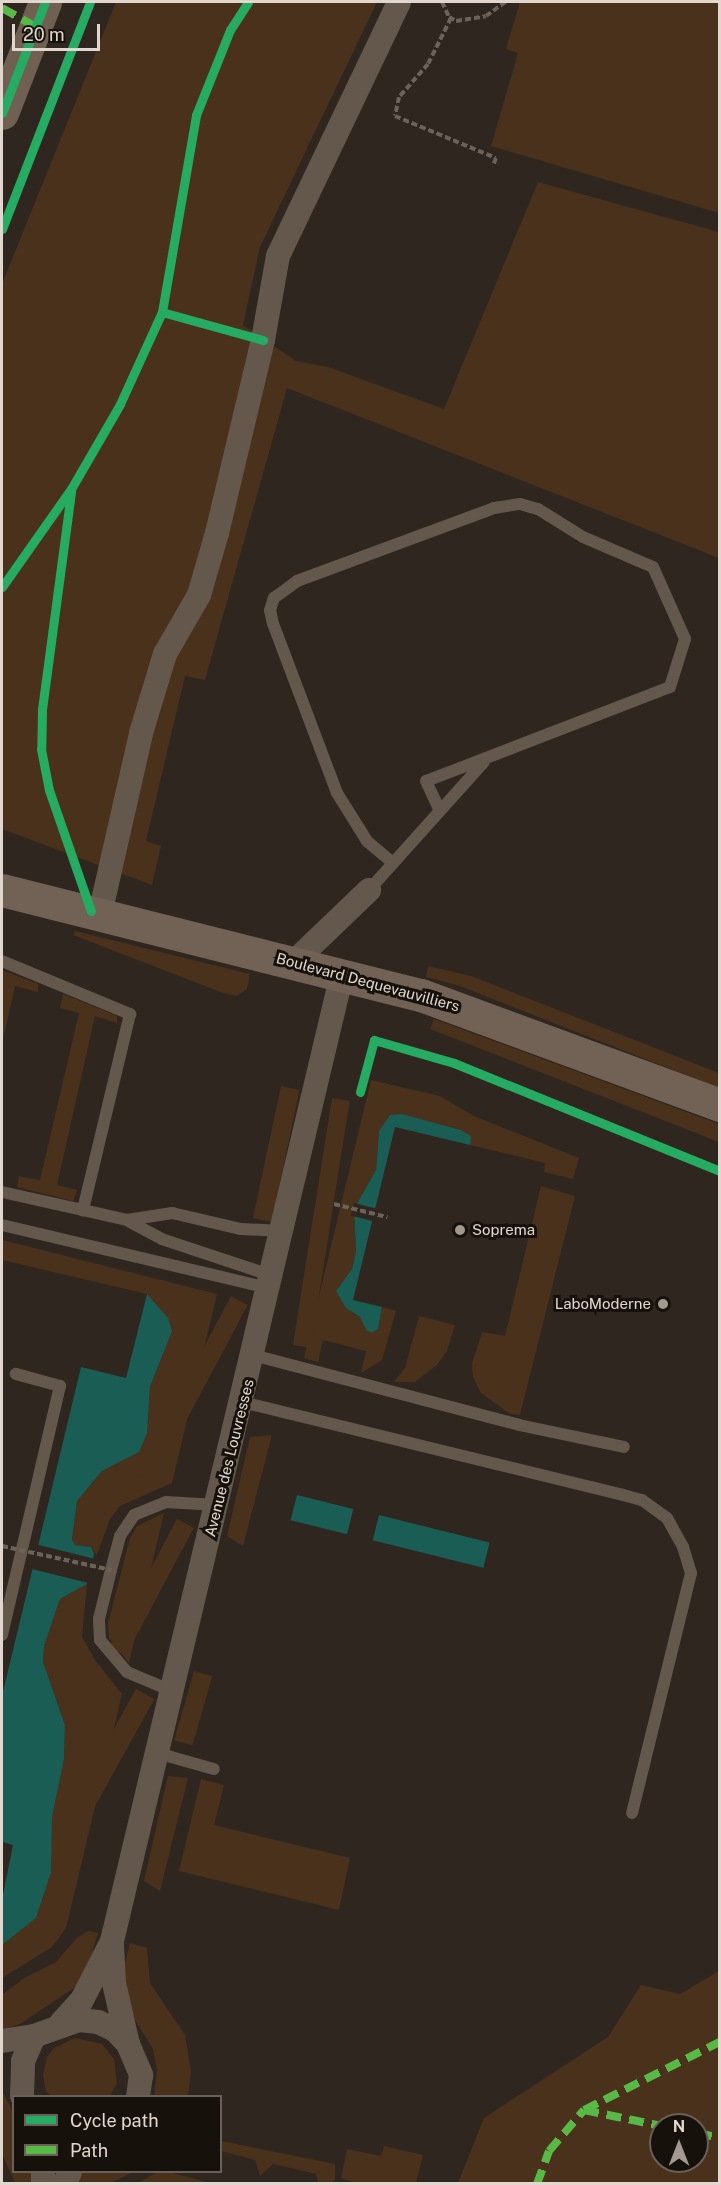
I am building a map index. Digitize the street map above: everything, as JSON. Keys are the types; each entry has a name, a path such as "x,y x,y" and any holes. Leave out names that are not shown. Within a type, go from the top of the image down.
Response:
{"main road":[{"path":"2,113 10,68 45,2"},
{"name":"Boulevard Dequevauvilliers","path":"3,888 342,974 494,1019 720,1105"}],"street":[{"path":"100,914 141,734 165,654 200,595 217,533 263,340 278,256 399,2"},
{"path":"294,962 369,890"},
{"name":"Avenue des Louvresses","path":"61,2023 82,2000 112,1941 271,1282 342,974"},
{"name":"Avenue des Louvresses","path":"112,1941 114,1983 128,2044 141,2075 138,2095"},
{"path":"2,2041 34,2036 61,2023 98,2022 115,2030 128,2044"},
{"path":"21,2095 23,2061 34,2036"},
{"path":"2,2080 19,2095"}],"lane":[{"path":"393,863 368,841 337,793 273,624 270,610 274,598 297,581 494,508 520,504 538,509 583,537 654,567 685,639 670,687 426,781 439,809"},
{"path":"369,890 439,809 490,756"},
{"path":"2,961 130,1014 83,1210"},
{"path":"2,1192 127,1220 162,1239 271,1282"},
{"path":"127,1220 172,1213 241,1229 283,1231"},
{"path":"2,1225 271,1282"},
{"path":"253,1355 519,1425 624,1448"},
{"path":"2,1635 60,1386 16,1374"},
{"path":"242,1402 623,1494 642,1500 667,1518 683,1547 691,1573 632,1813"},
{"path":"172,1691 127,1672 100,1640 99,1619 120,1536 134,1515 166,1502 217,1505"},
{"path":"157,1754 214,1769"}],"path":[{"path":"442,2 451,18"},
{"path":"451,18 477,20 505,2"},
{"path":"451,18 428,63 399,97 394,117 496,158 493,166"},
{"path":"333,1204 387,1217"},
{"path":"2,1546 111,1570"}],"shaded area":[{"path":"116,2 377,2 260,247 243,325 296,361 328,367 444,409 538,182 719,232 719,558 287,388 205,680 185,676 146,841 161,846 152,885 2,829 2,284"},
{"path":"520,2 719,2 719,213 491,146 518,53 506,49"},
{"path":"75,931 250,974 247,989 237,996 223,993 73,935"},
{"path":"428,966 471,976 719,1073 719,1088 457,985 426,977"},
{"path":"2,970 38,984 38,992 15,986 2,1044"},
{"path":"63,994 117,1016 117,1023 95,1016 57,1185 77,1190 73,1201 17,1187 19,1176 40,1180 79,1013 60,1008"},
{"path":"434,1019 719,1124 719,1142 430,1029"},
{"path":"371,1080 440,1096 474,1116 579,1158 573,1179 544,1172 545,1163 470,1145 470,1136 461,1130 402,1114 379,1131 376,1170 354,1209 356,1252 352,1269 348,1280 338,1287 346,1308 378,1329 382,1307 396,1311 382,1360 361,1373 366,1351 323,1340 318,1362 304,1358"},
{"path":"281,1086 300,1090 272,1222 253,1218"},
{"path":"332,1098 350,1101 311,1348 293,1345"},
{"path":"541,1186 575,1196 520,1415 510,1414 481,1393 473,1377 472,1363 482,1332 505,1336"},
{"path":"2,1240 217,1294 172,1483 120,1506 110,1519 97,1555 90,1548 75,1545 72,1539 77,1501 102,1471 139,1452 148,1419 150,1387 165,1349 167,1318 147,1294 2,1260"},
{"path":"231,1296 248,1305 153,1482 137,1473"},
{"path":"419,1316 455,1325 447,1351 437,1365 415,1382 394,1382 405,1368"},
{"path":"272,1435 243,1546 227,1536 250,1437"},
{"path":"164,1513 129,1663 109,1638 108,1623 130,1538 137,1526"},
{"path":"177,1519 194,1528 126,1656 109,1647"},
{"path":"87,1584 82,1637 95,1660 122,1694 66,1928 52,1947 2,1978 2,1945 36,1918 51,1872 52,1817 64,1759 65,1725 43,1662 44,1646 60,1599"},
{"path":"194,1671 212,1676 192,1745 174,1740"},
{"path":"136,1689 154,1699 45,1896 27,1886"},
{"path":"168,1776 188,1778 160,1891 144,1881"},
{"path":"201,1779 224,1785 214,1825 350,1858 339,1910 179,1871"},
{"path":"88,1931 98,1933 86,1973 74,1988 20,2024 2,2030 2,1995 24,1978 56,1962 77,1938"},
{"path":"130,1943 147,1948 150,1983 185,2035 191,2071 188,2095 154,2095 157,2071 153,2049 130,2012 122,1976"},
{"path":"719,1971 719,2183 458,2183 484,2118 608,2037 641,1985 680,1994"},
{"path":"75,2038 102,2044 114,2059 117,2083 111,2095 49,2095 46,2091 43,2075 47,2057 54,2048"},
{"path":"2,2090 12,2110 12,2173 36,2173 36,2183 15,2183 2,2153"},
{"path":"222,2141 335,2164 335,2179 332,2183 318,2183 316,2174 273,2164 260,2176 255,2160 222,2151"},
{"path":"384,2146 423,2155 416,2183 355,2183 341,2178 347,2149 381,2156"},
{"path":"78,2173 131,2173 111,2183 72,2184"},
{"path":"156,2173 173,2173 210,2183 137,2183"}],"water":[{"path":"402,1114 461,1130 471,1136 470,1145 395,1127 353,1300 382,1307 378,1329 373,1332 367,1331 360,1317 346,1308 336,1291 352,1269 356,1252 354,1209 376,1170 379,1131 390,1115"},
{"path":"147,1294 168,1318 172,1331 150,1387 147,1433 139,1452 102,1471 77,1501 72,1539 75,1545 91,1547 94,1554 87,1584 60,1599 44,1646 43,1662 65,1725 64,1759 52,1817 51,1872 36,1918 2,1945 2,1900 13,1845 2,1842 2,1696 81,1367 126,1378"},
{"path":"297,1495 353,1509 347,1534 291,1520"},
{"path":"379,1515 490,1543 483,1568 373,1540"}],"pier":[{"path":"354,1203 378,1209 375,1222 351,1216"},
{"path":"35,1544 96,1559 90,1583 29,1568"}],"marked path":[{"path":"2,8 35,26"},
{"path":"537,2184 549,2151 584,2110 720,2042"},
{"path":"584,2110 649,2124"},
{"path":"709,2136 720,2138"}],"cycle path":[{"path":"2,113 45,2"},
{"path":"2,229 90,2"},
{"path":"2,587 71,489 120,404 162,312 196,115 230,30 248,2"},
{"path":"162,312 263,340"},
{"path":"71,492 42,710 41,749 49,790 91,911"},
{"path":"360,1092 374,1040 454,1063 720,1171"}],"place":[{"name":"Soprema","path":"460,1230"},
{"name":"LaboModerne","path":"663,1304"}]}
